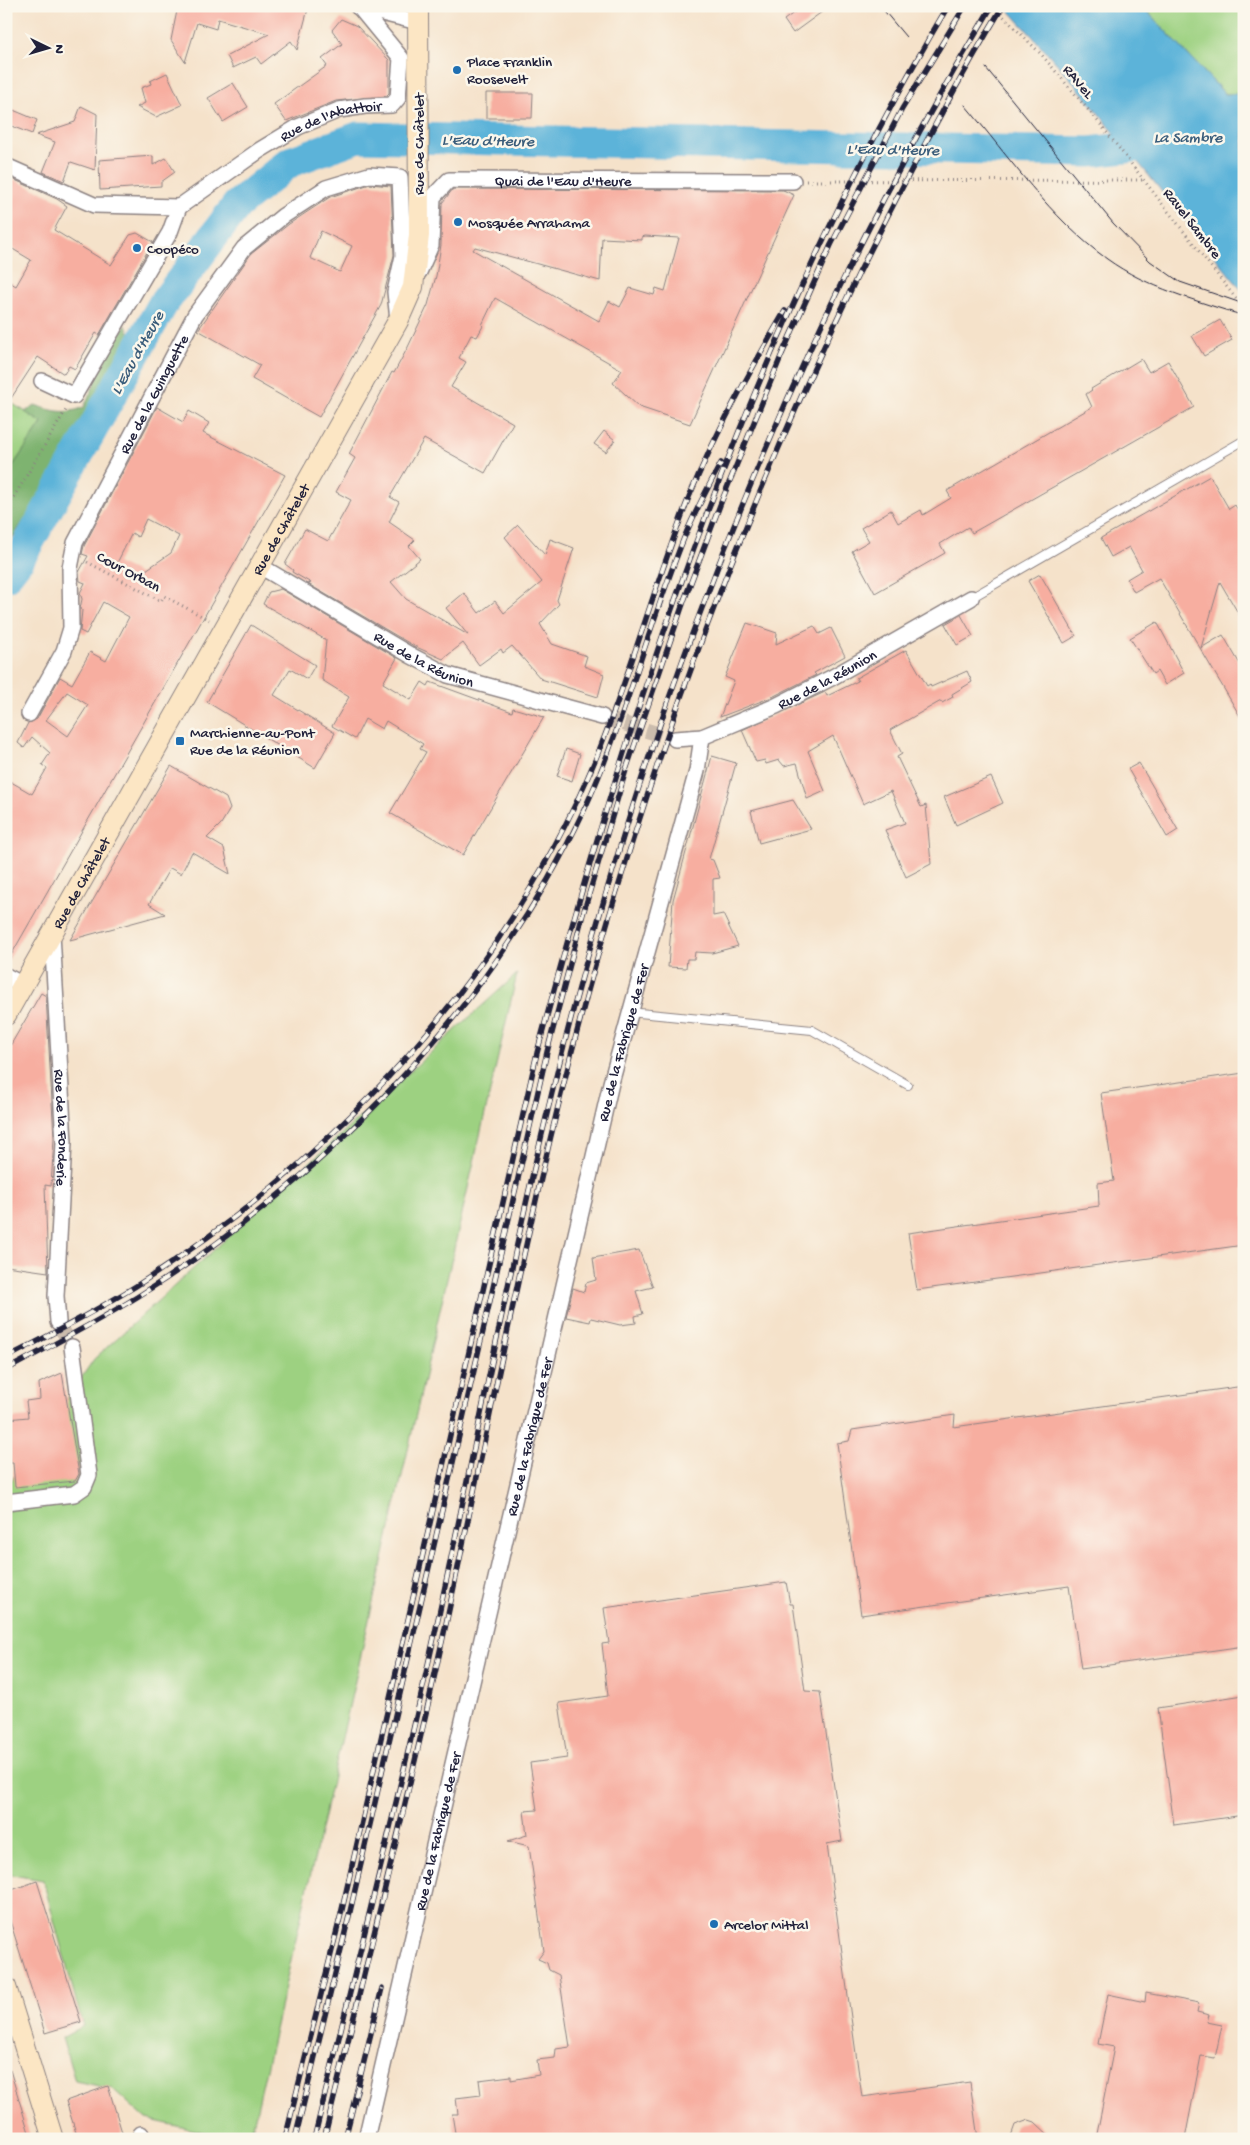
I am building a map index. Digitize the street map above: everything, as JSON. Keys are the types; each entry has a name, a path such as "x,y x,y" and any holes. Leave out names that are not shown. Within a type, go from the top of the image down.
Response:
{"main road":[{"name":"Rue de Châtelet","path":"6,1015 14,981 52,934 398,321 412,287 419,235 418,14"},
{"path":"6,1988 53,2139"}],"street":[{"path":"357,7 418,14"},
{"name":"Rue de l'Abattoir","path":"179,207 260,150 298,127 339,110 365,106 392,106 398,98 401,58 357,7"},
{"path":"6,166 94,205 179,207 170,232 74,396 42,382"},
{"name":"Rue de la Guinguette","path":"29,714 64,651 71,628 70,568 76,543 195,315 244,248 283,216 326,188 369,175 400,177 403,256 394,292 398,321"},
{"name":"Quai de l'Eau d'Heure","path":"412,287 431,245 433,197 448,180 793,181"},
{"name":"Rue de la Réunion","path":"260,566 410,655 448,675 602,717"},
{"name":"Rue de la Réunion","path":"675,739 702,737 776,706 816,686 971,598"},
{"name":"Rue de la Fabrique de Fer","path":"366,2139 492,1591 630,1012 697,771 702,737"},
{"name":"Rue de la Fonderie","path":"52,934 64,1142 56,1296 58,1322"},
{"path":"6,1502 74,1494 84,1487 90,1475 72,1347"}],"lane":[{"path":"971,598 1240,442"},
{"path":"630,1012 812,1030 908,1085"}],"path":[{"name":"RAVeL","path":"992,6 1041,54 1142,176"},
{"name":"Ravel Sambre","path":"1142,176 1244,309"},
{"path":"793,181 1145,180"},
{"path":"6,510 74,396"},
{"name":"Cour Orban","path":"73,554 161,601 164,596 225,628"}],"green space":[{"path":"1142,6 1244,6 1244,94 1225,94"},
{"path":"125,325 132,336 72,444 6,547 6,476 42,423 25,412 35,405 60,411 72,411 84,407 110,349"},
{"path":"6,400 43,422 6,476"},
{"path":"517,974 250,2139 234,2139 146,2119 113,2089 75,2081 62,2038 83,2026 43,1880 6,1874 6,1488 94,1359"}],"water":[{"name":"La Sambre","path":"1005,6 1142,6 1225,94 1244,94 1244,293 1069,77"}],"building":[{"path":"178,6 300,6 308,9 297,50 291,41 261,64 256,57 233,68 227,56 269,34 218,19 216,29 197,23 185,62 171,40"},
{"path":"803,6 830,6 793,33 784,20"},
{"path":"341,19 357,26 389,60 389,93 386,96 336,101 286,121 274,104 327,66 322,59 342,44 332,30"},
{"path":"167,73 182,105 156,117 137,107 145,103 141,88 151,84 150,81"},
{"path":"233,83 248,107 223,122 208,98"},
{"path":"486,93 533,93 532,118 486,118"},
{"path":"81,106 97,114 95,170 71,162 64,181 43,172 55,142 36,135 75,122"},
{"path":"6,107 37,120 32,134 6,124"},
{"path":"153,156 153,165 166,158 175,172 161,182 161,186 100,190 99,160"},
{"path":"6,176 57,199 67,206 54,230 111,265 130,235 137,233 153,242 99,335 96,333 75,369 69,366 64,374 38,357 6,406 6,280 16,286 31,260 6,245"},
{"path":"370,184 391,186 394,255 381,305 319,417 252,379 260,365 198,330 251,254 289,224 330,197","holes":["321,231 352,246 340,272 310,258"]},
{"path":"453,189 783,190 794,195 690,424 639,407 613,383 622,370 495,298 477,337 471,335 459,358 466,362 451,387 513,423 485,473 424,439 390,497 399,502 389,522 415,540 409,546 420,559 391,582 406,599 468,635 446,608 464,593 479,613 495,601 504,613 542,582 505,537 518,525 545,555 550,539 574,548 557,600 559,604 540,624 552,644 587,656 584,666 604,674 598,697 541,679 512,646 503,653 501,649 479,665 463,643 443,659 414,646 308,584 311,583 292,572 293,570 285,564 305,529 328,541 351,500 336,492 355,458 349,454 392,372 394,373 408,347 428,305 436,276 441,245 442,203","holes":["645,236 679,238 665,291 656,288 654,295 630,288 620,307 609,301 599,321 473,250 475,247 600,281 602,238 642,240 642,237"]},
{"path":"1220,320 1232,340 1204,356 1192,336"},
{"path":"1141,359 1149,372 1168,361 1194,407 972,533 968,527 940,544 945,553 875,593 852,551 869,541 861,528 891,510 898,523 921,510 923,515 951,498 947,491 1092,407 1086,394 1091,389"},
{"path":"157,407 183,422 189,411 209,423 203,433 285,475 6,964 6,779 32,794 47,768 42,765 50,753 32,737 24,748 18,743 28,723 37,719 60,677 72,684 90,652 106,661 129,617 103,602 86,634 80,631 82,599 80,593 85,583 80,581 79,572 88,556 82,554 84,546","holes":["146,519 179,536 171,553 140,574 117,563 132,533 138,537","67,692 88,705 68,736 46,720"]},
{"path":"604,431 615,440 606,452 594,444"},
{"path":"1210,476 1229,509 1235,505 1244,520 1244,623 1220,582 1201,648 1223,635 1244,671 1244,723 1159,578 1134,592 1127,579 1142,570 1129,547 1111,557 1101,538"},
{"path":"1040,574 1076,636 1064,643 1028,581"},
{"path":"281,589 397,658 383,683 411,700 422,682 428,686 430,682 512,712 513,708 544,717 463,855 390,813 426,752 420,749 423,744 386,721 382,729 365,719 355,739 332,726 349,697 322,680 326,640 263,604 269,592"},
{"path":"961,615 973,636 957,645 945,624"},
{"path":"1157,622 1184,673 1165,685 1157,671 1153,674 1130,638"},
{"path":"747,623 777,633 776,644 814,626 819,634 831,628 845,656 814,673 816,675 772,697 720,717 734,681 725,677"},
{"path":"251,625 315,665 307,679 290,669 274,695 335,733 315,768 207,702"},
{"path":"906,650 927,686 930,684 931,687 967,671 972,682 952,694 953,697 942,703 941,701 890,730 902,754 897,757 921,807 926,805 931,864 906,877 885,830 905,823 891,791 863,804 833,736 808,751 825,791 807,799 797,763 784,766 779,760 766,764 765,760 756,762 742,730 825,692 827,696 858,681 856,678"},
{"path":"566,749 580,754 572,781 557,776"},
{"path":"712,756 736,763 709,859 713,860 720,878 713,879 713,916 723,914 738,946 712,953 695,952 694,959 687,959 686,968 668,967 673,900"},
{"path":"1139,763 1178,830 1167,837 1128,769"},
{"path":"171,766 226,798 230,809 221,824 207,838 224,848 230,874 192,852 181,874 170,868 149,904 165,914 70,940"},
{"path":"991,777 1003,803 956,825 944,797"},
{"path":"793,800 811,829 759,843 751,811"},
{"path":"41,993 46,996 54,1138 51,1186 45,1185 48,1272 6,1266 6,1053"},
{"path":"1244,1073 1244,1245 917,1290 908,1233 1099,1206 1098,1183 1114,1181 1101,1093"},
{"path":"639,1250 653,1287 636,1291 643,1314 635,1316 636,1323 620,1325 591,1318 590,1322 566,1317 573,1288 584,1292 586,1283 596,1280 593,1258"},
{"path":"62,1373 79,1474 75,1481 15,1487 13,1463 10,1463 8,1419 28,1417 26,1401 40,1399 39,1383"},
{"path":"1244,1386 1244,1646 1081,1669 1069,1586 861,1615 837,1443 849,1441 852,1430 955,1415 954,1427"},
{"name":"Arcelor Mittal","path":"786,1582 790,1604 793,1604 805,1691 820,1692 842,1841 827,1844 862,2097 970,2082 978,2139 456,2139 452,2114 458,2114 456,2098 481,2095 479,2080 511,2076 511,2080 539,2075 537,2060 555,2058 556,2049 570,2047 559,1975 549,1970 547,1963 538,1959 544,1951 529,1846 508,1841 527,1835 524,1811 537,1810 530,1763 567,1758 559,1703 608,1696 602,1644 609,1643 604,1608"},
{"path":"1244,1695 1244,1815 1174,1825 1158,1708"},
{"path":"37,1881 81,2022 45,2033 6,1908 6,1892"},
{"path":"1146,1993 1199,2003 1197,2012 1209,2015 1207,2022 1222,2025 1215,2058 1201,2056 1185,2139 1096,2139 1114,2047 1098,2044 1108,1994 1145,2002"},
{"path":"10,2070 31,2139 6,2139 6,2071"},
{"path":"108,2086 124,2139 78,2139 66,2101"},
{"path":"1029,2120 1035,2122 1053,2139 1010,2139 1015,2125"}],"waterway":[{"name":"L'Eau d'Heure","path":"6,576 20,558 163,304 237,205 290,162 358,137 1090,152 1168,143"}],"tunnel":[{"path":"602,717 675,739"},
{"path":"58,1322 72,1347"}],"tram line":[{"path":"880,6 906,37"},
{"path":"986,68 1113,223 1150,261 1180,282 1244,304"},
{"path":"965,105 1049,206 1086,243 1107,259 1122,269 1156,286 1244,316"}],"railway":[{"path":"285,2139 341,1914 537,1053 574,917 615,782 658,648 706,515 758,384 816,255 879,129 948,6"},
{"path":"295,2139 349,1916 547,1052 583,914 626,770 685,598 720,505 782,354 831,245 902,109 965,6"},
{"path":"314,2139 421,1696 530,1184 574,1005 635,799 675,682 719,565 766,449 817,334 872,222 930,113 992,6"},
{"path":"324,2139 430,1696 520,1274 561,1094 609,917 635,834 690,671 720,591 752,511 821,353 892,207 946,105 1003,6"},
{"path":"6,1358 136,1286 209,1236 279,1181 345,1121 407,1056 463,988 514,915 558,838 609,726 689,497 710,449 734,402 785,311"},
{"path":"6,1370 137,1297 206,1251 272,1200 336,1144 396,1084 452,1020 502,952 547,881 585,808 612,742 684,538 721,463"},
{"path":"345,2139 382,1988"}],"place":[{"name":"Place Franklin Roosevelt","path":"457,70"},
{"name":"Mosquée Arrahama","path":"458,222"},
{"name":"Coopéco","path":"137,248"},
{"name":"Marchienne-au-Pont Rue de la Réunion","path":"180,741"},
{"name":"Arcelor Mittal","path":"714,1924"}]}
